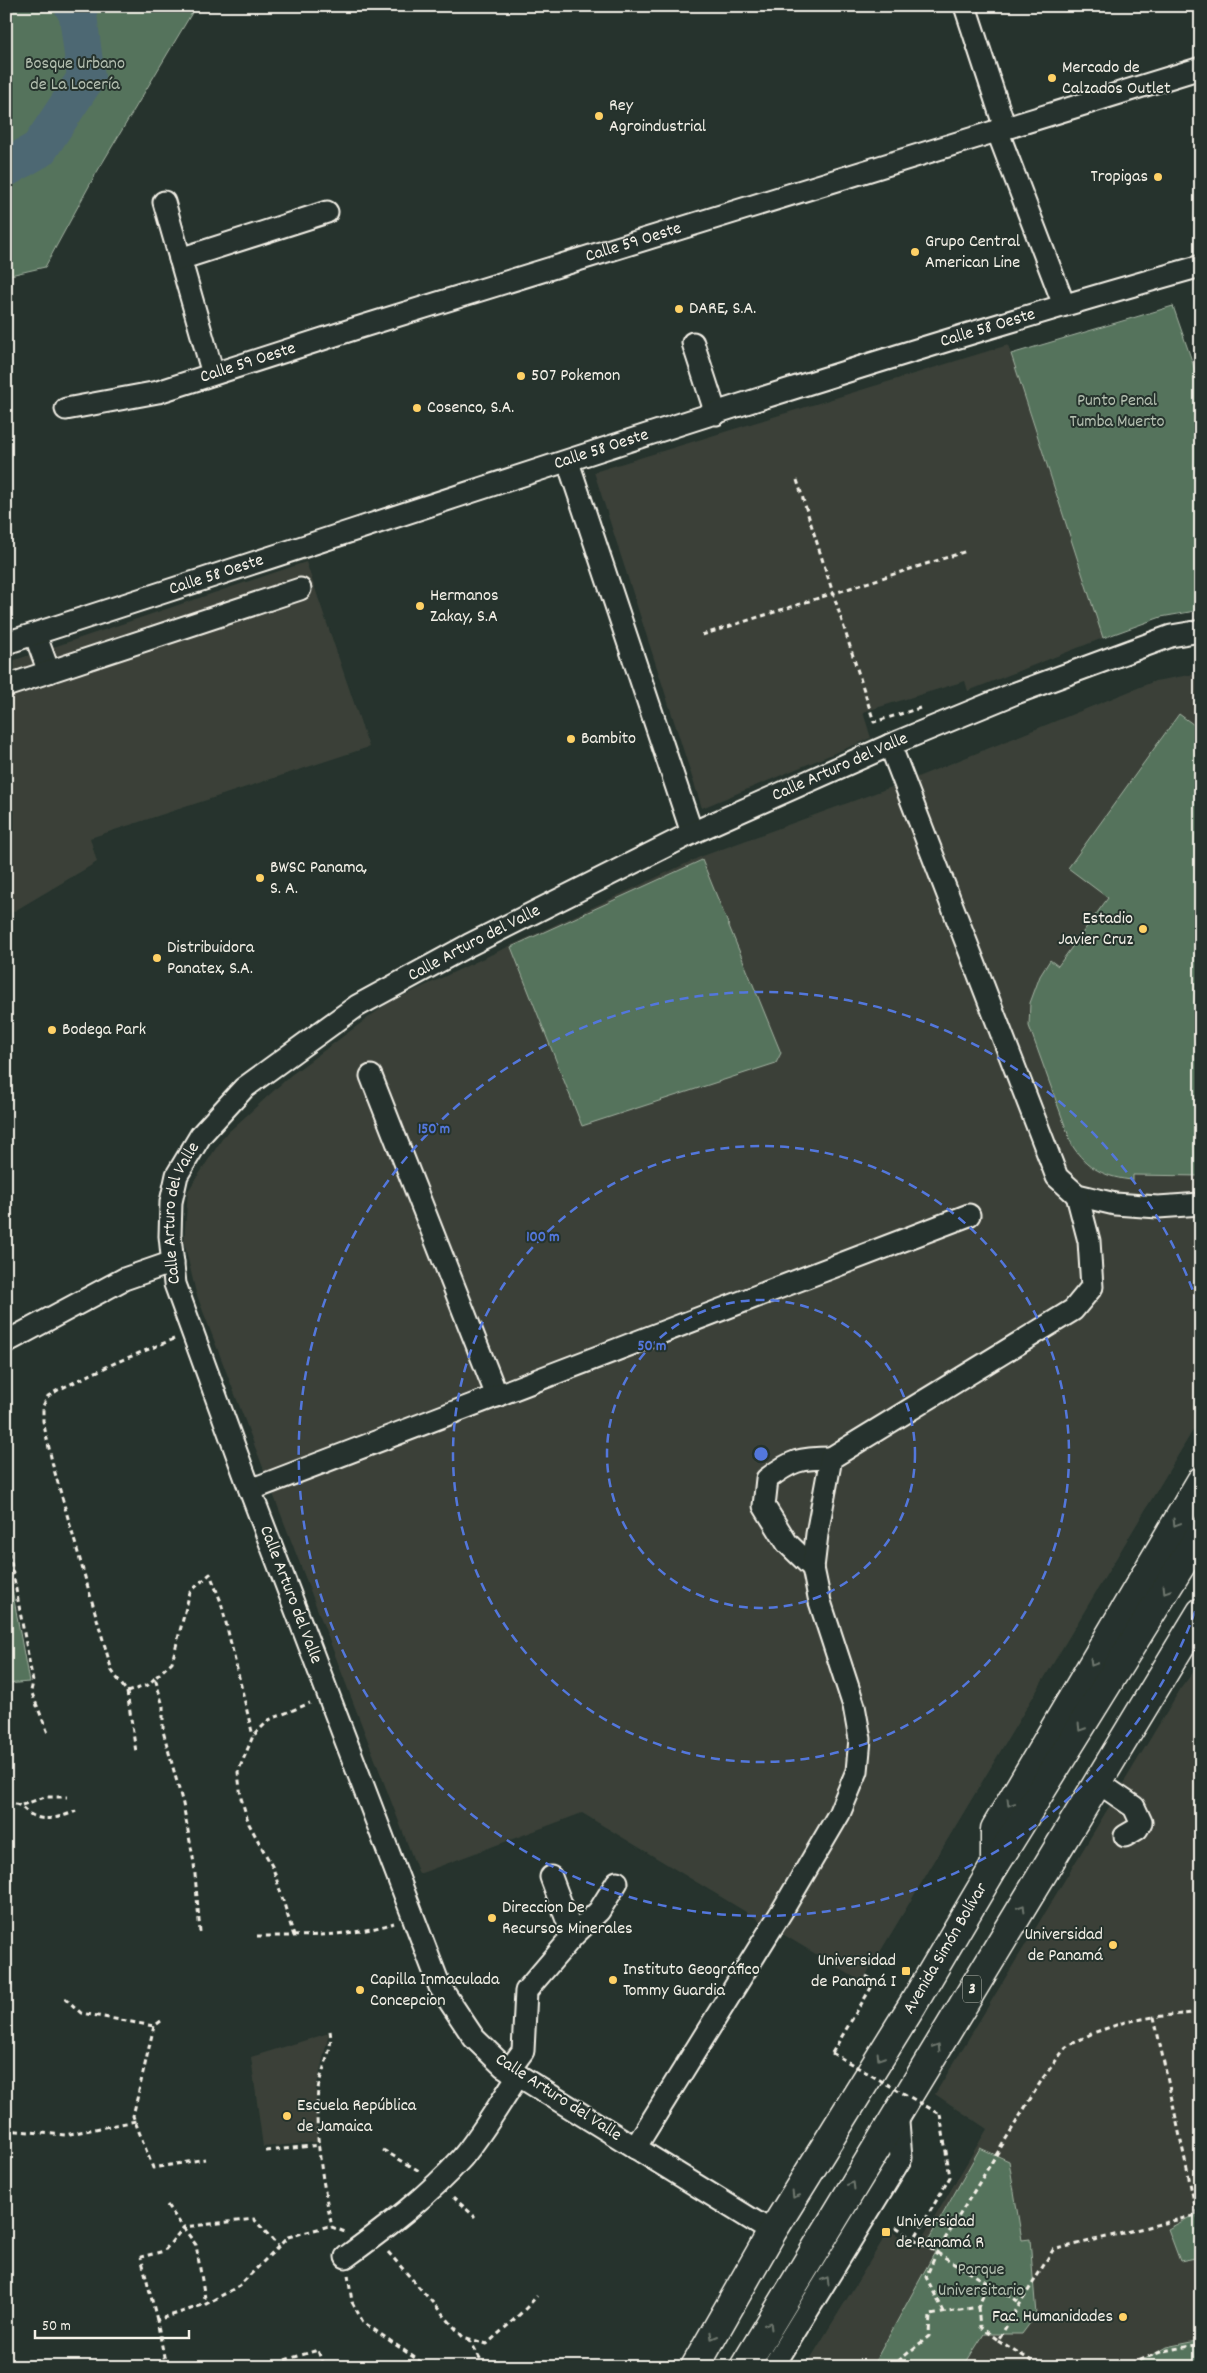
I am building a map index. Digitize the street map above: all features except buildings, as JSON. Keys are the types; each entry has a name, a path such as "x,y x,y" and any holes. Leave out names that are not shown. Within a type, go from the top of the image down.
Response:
{"main road":[{"path":"995,1865 995,1829 1201,1481"},
{"name":"Avenida Simón Bolívar","path":"695,2367 772,2232 907,2014 995,1865 1201,1533"},
{"name":"3","path":"744,2367 897,2110 1099,1783 1201,1612"}],"street":[{"path":"965,6 1001,129 1064,305"},
{"name":"Calle 59 Oeste","path":"66,409 158,392 1201,68"},
{"path":"164,202 213,374"},
{"path":"180,259 327,212"},
{"name":"Calle 58 Oeste","path":"6,643 716,414 1064,305 1201,266"},
{"path":"693,343 716,414"},
{"path":"568,462 692,833"},
{"path":"6,686 300,589"},
{"name":"Calle Arturo del Valle","path":"772,2232 514,2073 474,2038 440,1987 250,1490 175,1284 170,1202 177,1175 201,1135 244,1088 357,1006 469,946 692,833 890,746 1016,693 1171,636 1201,630"},
{"path":"35,634 49,672"},
{"path":"890,746 1057,1177 1077,1195 1115,1204 1158,1207 1201,1204"},
{"path":"371,1076 497,1396"},
{"path":"813,1568 787,1543 764,1506 767,1479 790,1462 810,1458 832,1458 1073,1310 1092,1287 1089,1241 1077,1195"},
{"path":"250,1490 969,1215"},
{"path":"6,1342 124,1279 173,1262"},
{"path":"635,2148 782,1911 839,1814 857,1771 860,1739 854,1706 820,1602 813,1568 816,1534 832,1458"},
{"path":"1099,1783 1134,1807 1141,1822 1137,1829 1125,1836"},
{"path":"551,1877 573,1936"},
{"path":"346,2257 438,2182 462,2157 514,2073 522,2051 526,1991 573,1936 599,1911 617,1882"},
{"path":"773,2367 901,2158 897,2110"}],"path":[{"path":"797,480 874,722 926,706"},
{"path":"702,635 967,550"},
{"path":"136,1752 128,1692 112,1671 53,1466 43,1421 43,1406 48,1396 58,1390 117,1362 179,1337"},
{"path":"6,1535 33,1682 31,1691 48,1733"},
{"path":"128,1692 148,1684 172,1662 190,1592 210,1574 221,1602 253,1736"},
{"path":"155,1678 163,1706 163,1731 183,1804 192,1853 200,1932"},
{"path":"294,1936 273,1868 250,1824 241,1798 238,1772 253,1736 269,1720 329,1696"},
{"path":"6,1802 22,1805 45,1797 66,1797"},
{"path":"22,1805 31,1814 46,1819 76,1811"},
{"path":"257,1936 294,1936 380,1928 413,1916"},
{"path":"866,1976 875,1981 832,2053 940,2114 950,2177 914,2239"},
{"path":"65,1998 81,2013 154,2026"},
{"path":"944,2312 926,2277 937,2252 1043,2078 1066,2048 1093,2033 1125,2022 1201,2012"},
{"path":"1154,2017 1197,2216 1201,2220"},
{"path":"161,2020 154,2026 136,2096 133,2116 153,2168 205,2159"},
{"path":"330,2031 328,2053 318,2090 323,2175 332,2227"},
{"path":"6,2130 66,2135 136,2121"},
{"path":"266,2151 320,2145"},
{"path":"383,2150 438,2182 475,2217"},
{"path":"167,2205 196,2245 206,2304"},
{"path":"998,2340 1053,2250 1197,2216"},
{"path":"166,2367 157,2320 141,2257 164,2251 184,2227 254,2219 278,2246"},
{"path":"157,2320 206,2304 239,2286 288,2237 332,2227 370,2239 463,2337 487,2344 509,2323 524,2313 537,2296"},
{"path":"896,2227 1021,2303"},
{"path":"346,2257 352,2302 363,2322 428,2367"},
{"path":"989,2283 978,2307 980,2327 1041,2367"},
{"path":"891,2367 929,2336 930,2315 978,2307"},
{"path":"469,2339 485,2367"},
{"path":"1123,2367 1163,2351 1201,2344"},
{"path":"285,2360 318,2350 323,2367"},
{"path":"6,2363 13,2367"}],"shaded area":[{"path":"1008,345 1103,638 968,691 965,681 863,712 871,738 702,808 594,472"},
{"path":"306,562 369,747 90,838 97,862 6,916 6,663"},
{"path":"1201,673 1201,1417 862,1982 582,1813 419,1874 196,1293 184,1242 188,1191 224,1136 291,1075 388,1003 700,857 905,782 1155,681"},
{"name":"Universidad de Panamá","path":"1201,1662 1201,2367 800,2367 805,2359 809,2361 889,2230 917,2247 987,2129 935,2094 1181,1688"},
{"name":"Escuela República de Jamaica","path":"329,2033 316,2089 317,2142 263,2147 251,2057"}],"green space":[{"name":"Bosque Urbano de La Locería","path":"6,6 196,6 94,177 45,267 6,276"},
{"name":"Punto Penal Tumba Muerto","path":"1173,306 1201,387 1201,610 1161,617 1103,638 1011,354"},
{"name":"Estadio Javier Cruz","path":"1179,714 1201,730 1201,1176 1133,1175 1133,1180 1123,1179 1106,1174 1090,1166 1072,1145 1029,1026 1030,1003 1040,976 1050,960 1058,966 1108,898 1068,868"},
{"path":"702,860 781,1053 776,1063 582,1126 511,947"},
{"path":"6,1556 29,1682 6,1684"},
{"name":"Parque Universitario","path":"980,2148 1009,2161 1022,2240 1030,2239 1036,2315 1022,2334 984,2334 963,2367 872,2367 935,2252 925,2246"},
{"path":"1201,2211 1201,2257 1180,2261 1168,2229"},
{"path":"1201,2340 1201,2367 1131,2367 1166,2347"}],"waterway":[{"path":"6,168 39,149 86,78 78,15 73,6"}],"place":[{"name":"Mercado de Calzados Outlet","path":"1052,78"},
{"name":"Rey Agroindustrial","path":"599,116"},
{"name":"Tropigas","path":"1158,177"},
{"name":"Grupo Central American Line","path":"915,252"},
{"name":"DARE, S.A.","path":"679,309"},
{"name":"507 Pokemon","path":"521,376"},
{"name":"Cosenco, S.A.","path":"417,408"},
{"name":"Hermanos Zakay, S.A","path":"420,606"},
{"name":"Bambito","path":"571,739"},
{"name":"BWSC Panama, S. A.","path":"260,878"},
{"name":"Estadio Javier Cruz","path":"1143,929"},
{"name":"Distribuidora Panatex, S.A.","path":"157,958"},
{"name":"Bodega Park","path":"52,1030"},
{"name":"Direccion De Recursos Minerales","path":"492,1918"},
{"name":"Universidad de Panamá","path":"1113,1945"},
{"name":"Universidad de Panamá I","path":"906,1971"},
{"name":"Instituto Geográfico Tommy Guardia","path":"613,1980"},
{"name":"Capilla Inmaculada Concepcion","path":"360,1990"},
{"name":"Escuela República de Jamaica","path":"287,2116"},
{"name":"Universidad de Panamá R","path":"886,2232"},
{"name":"Fac. Humanidades","path":"1123,2317"}]}
